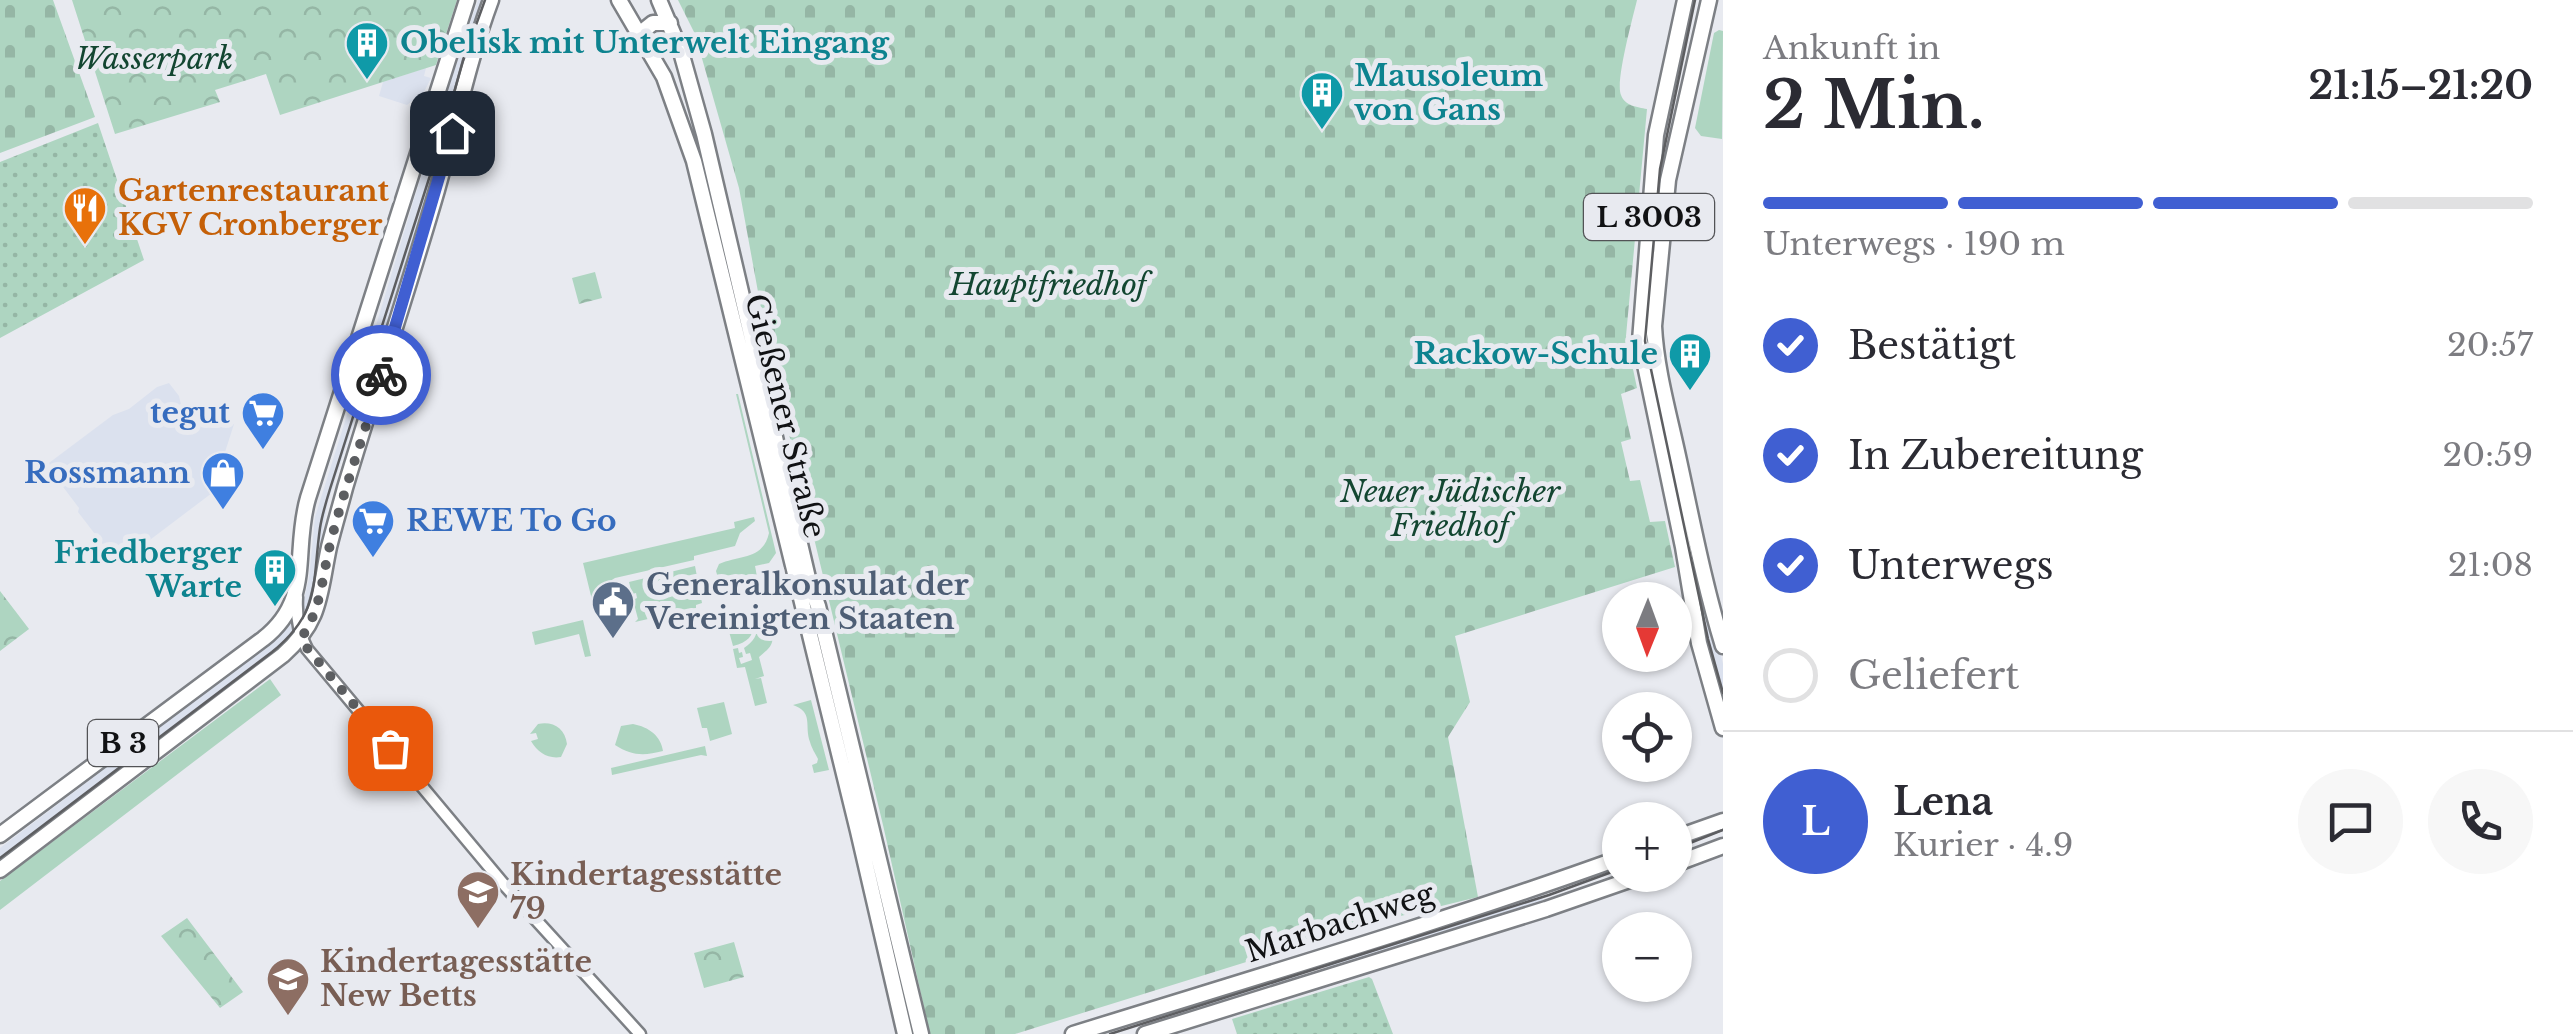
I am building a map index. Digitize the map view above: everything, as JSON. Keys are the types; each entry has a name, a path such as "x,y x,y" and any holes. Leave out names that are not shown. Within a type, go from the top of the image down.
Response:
{"main road":[{"name":"B 3","path":"0,836 273,632 290,611 297,592 301,530 308,498 467,0"},
{"name":"B 3","path":"0,870 263,670 301,638 314,618 346,488 491,0"},
{"name":"Gießener Straße","path":"619,0 664,77 694,161 905,1034"},
{"name":"Gießener Straße","path":"658,0 670,24 710,158 808,578 921,1034"},
{"name":"L 3003","path":"1685,0 1656,135 1640,342 1680,530 1699,643 1723,728"},
{"name":"L 3003","path":"1709,0 1668,180 1654,326 1678,456 1723,646"},
{"path":"640,38 653,23 670,24"},
{"path":"1692,832 1723,820"},
{"path":"1692,858 1723,846"},
{"name":"Marbachweg","path":"1074,1034 1322,958 1602,865"},
{"path":"1540,887 1550,899 1546,909"},
{"name":"Marbachweg","path":"1145,1034 1602,890"},
{"path":"1322,958 1320,966 1326,977"}],"street":[{"path":"297,592 296,610 307,648 506,887 640,1034"}],"shaded area":[{"path":"478,0 487,0 386,326 371,342 442,107"},
{"path":"426,68 424,76 431,78 424,92 407,105 379,96 383,82"},
{"path":"362,355 371,368 328,502 317,590 303,625 315,517 358,380"},
{"path":"169,383 186,415 193,411 234,424 212,493 118,564 78,512 49,463 113,415"},
{"path":"1702,582 1723,664 1723,700 1693,584"},
{"path":"290,620 293,636 281,648 0,860 0,848 263,649"},
{"path":"1541,894 1544,903 1329,971 1326,963"},
{"path":"1297,972 1300,981 1150,1028 1146,1017"}],"green space":[{"path":"0,0 53,0 95,117 0,153"},
{"name":"Wasserpark","path":"72,0 457,0 436,65 280,115 266,74 215,90 220,102 115,134"},
{"name":"Hauptfriedhof","path":"678,0 1637,0 1620,77 1625,102 1647,109 1626,336 1637,388 1621,394 1631,439 1621,442 1630,481 1640,480 1650,522 1665,521 1675,567 1627,582 1602,582 1602,590 1455,636 1470,702 1448,737 1478,897 1368,924 1015,1034 930,1034 781,401 739,188 695,34"},
{"path":"1723,31 1722,139 1701,136 1695,128 1714,33"},
{"path":"98,123 144,260 0,338 0,162"},
{"path":"595,272 602,298 579,304 572,278"},
{"path":"736,394 776,553 769,563 755,566 757,576 729,583 718,578 719,564 756,552 769,533"},
{"path":"754,517 755,521 740,533 735,546 615,578 599,588 592,600 583,563 735,528 734,522"},
{"path":"695,566 702,603 696,608 635,622 638,619 633,600 637,598 629,582"},
{"path":"0,591 29,629 0,651"},
{"path":"751,610 752,634 733,646 725,617"},
{"path":"759,610 762,618 784,612 777,618 778,626 771,629 771,645 759,657 764,676 755,679 761,678 767,703 755,706 745,667 737,668 733,649 742,652 741,664 752,660 744,648 755,636 755,611"},
{"path":"583,620 591,656 585,657 579,634 535,645 532,632"},
{"path":"270,679 281,695 0,910 0,881"},
{"path":"811,700 829,770 814,773 812,765 818,759 810,742 806,716 793,705"},
{"path":"724,702 732,734 710,741 697,708"},
{"path":"538,724 553,725 564,734 567,744 561,757 540,752 531,741 538,739 536,733 530,734"},
{"path":"633,724 653,733 663,751 638,754 615,745 621,726"},
{"path":"705,746 707,756 612,775 611,768"},
{"path":"187,918 243,992 220,1008 161,936"},
{"path":"734,942 744,977 704,988 694,953"},
{"path":"1369,977 1393,1034 1237,1034 1232,1019"}],"tram line":[{"path":"0,858 272,652 307,610 327,499 485,0"},
{"path":"1695,0 1660,169 1645,341 1723,693"},
{"path":"1692,842 1723,830"},
{"path":"1110,1034 1602,876"}],"way so far":[{"path":"381,375 330,544 314,618 301,638 390,748"}],"place":[{"name":"Obelisk mit Unterwelt Eingang","path":"367,81"},
{"name":"Mausoleum von Gans","path":"1322,131"},
{"name":"Gartenrestaurant KGV Cronberger","path":"85,246"},
{"name":"Rackow-Schule","path":"1690,392"},
{"name":"tegut","path":"263,451"},
{"name":"Rossmann","path":"223,511"},
{"name":"REWE To Go","path":"373,559"},
{"name":"Friedberger Warte","path":"275,608"},
{"name":"Generalkonsulat der Vereinigten Staaten","path":"613,640"},
{"name":"Kindertagesstätte 79","path":"478,930"},
{"name":"Kindertagesstätte New Betts","path":"288,1017"}],"route":[{"path":"381,375 452,133"}],"park label":[{"name":"Neuer Jüdischer Friedhof","path":"1450,509"}]}
